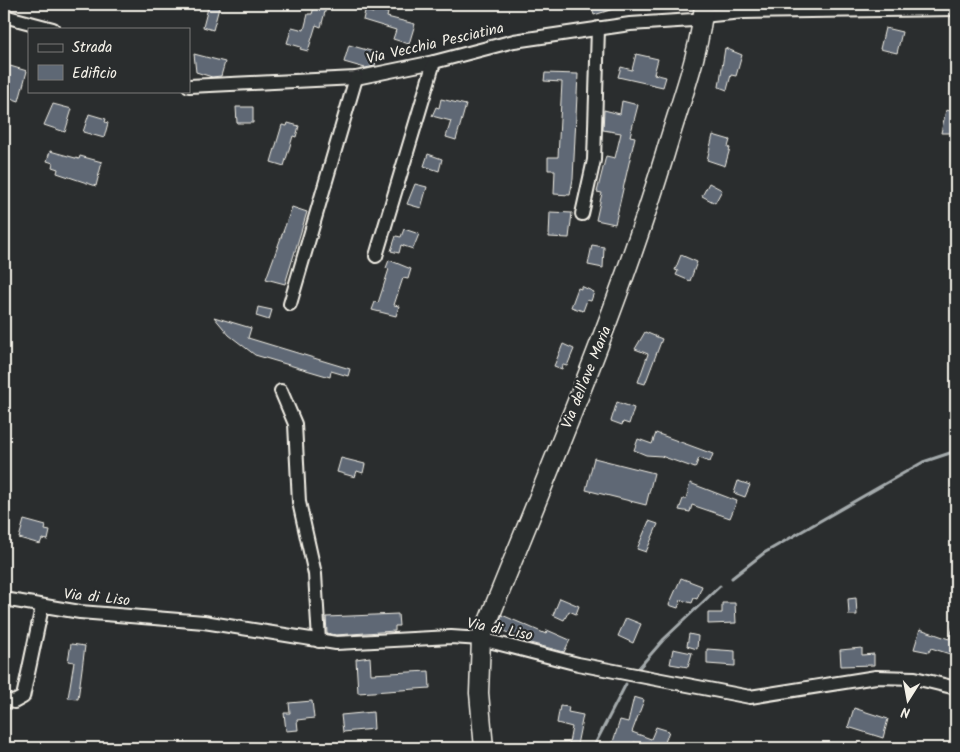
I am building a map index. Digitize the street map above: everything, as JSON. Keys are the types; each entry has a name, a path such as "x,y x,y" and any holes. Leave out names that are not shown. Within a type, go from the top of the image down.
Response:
{"street":[{"name":"Via Vecchia Pesciatina","path":"190,86 356,78 434,62 514,41 704,11 743,12 830,7 956,9"},
{"name":"Via dell'ave Maria","path":"484,748 479,693 481,639 626,275 679,107 704,11"},
{"path":"4,16 49,28"},
{"path":"582,214 594,160 598,28"},
{"path":"376,256 434,62"},
{"path":"290,304 356,78"},
{"path":"281,391 295,424 299,502 315,574 319,641"},
{"name":"Via di Liso","path":"4,600 80,612 204,622 336,643 451,637 481,639 578,664 750,698 876,677 915,678 956,688"},
{"path":"4,700 14,702 23,697 42,607"}],"building":[{"path":"209,4 220,4 213,30 203,27"},
{"path":"315,4 327,4 321,27 316,25 308,51 287,43 292,27 304,30 308,14 312,14"},
{"path":"591,4 623,4 623,6 594,15"},
{"path":"374,8 388,13 387,17 415,24 409,44 393,39 396,30 363,20 365,11 373,13"},
{"path":"885,28 902,32 897,53 880,49"},
{"path":"349,45 378,53 375,66 365,68 344,62"},
{"path":"725,48 742,55 736,76 731,75 727,90 719,87"},
{"path":"194,54 225,62 221,76 212,77 196,72"},
{"path":"636,54 658,59 654,74 666,77 663,87 618,77 621,67 632,70"},
{"path":"10,66 27,71 19,101 4,96 4,88"},
{"path":"545,73 578,74 573,179 570,195 554,194 555,170 548,170 548,157 558,157 562,82 544,81"},
{"path":"441,99 466,105 456,140 446,137 451,121 432,116 436,107 439,108"},
{"path":"622,101 638,105 630,136 635,137 615,224 596,220 602,193 597,192 606,156 615,158 621,133 603,130 604,110 620,114"},
{"path":"53,104 72,109 65,132 44,125"},
{"path":"236,107 253,107 253,123 237,123"},
{"path":"946,110 955,112 953,121 956,122 956,133 941,133"},
{"path":"89,114 106,119 105,122 108,123 104,138 83,132"},
{"path":"288,123 299,126 296,137 293,136 284,166 271,162 282,125 287,126"},
{"path":"713,135 730,140 728,147 730,148 725,166 707,160"},
{"path":"50,151 79,159 80,156 102,162 96,186 57,173 58,169 52,167 53,163 47,161"},
{"path":"428,154 442,159 439,171 424,166"},
{"path":"709,183 722,190 715,203 702,196"},
{"path":"415,184 427,187 421,208 407,204"},
{"path":"292,207 307,212 285,284 266,279"},
{"path":"550,212 572,213 569,238 549,237"},
{"path":"404,229 419,234 413,249 401,245 399,253 391,251 396,236 401,237"},
{"path":"592,245 604,247 603,268 588,265"},
{"path":"681,255 697,262 690,281 676,275 678,271 675,270"},
{"path":"389,260 411,269 408,279 403,278 394,305 399,306 396,316 372,310 375,302 378,303 389,269 386,268"},
{"path":"581,286 594,292 591,301 587,300 583,311 571,307 578,288 581,289"},
{"path":"258,307 272,310 269,320 256,316"},
{"path":"214,317 251,328 248,338 350,369 348,376 331,371 330,377 255,355 229,335"},
{"path":"645,332 662,339 645,384 638,382 648,354 635,349"},
{"path":"563,344 574,349 567,366 563,365 562,369 554,366"},
{"path":"617,402 634,408 629,424 623,422 622,425 611,421"},
{"path":"656,433 713,454 710,462 699,458 695,468 661,456 646,455 634,450 638,439 652,444"},
{"path":"341,458 365,464 363,473 357,471 355,477 337,472"},
{"path":"594,458 654,473 646,505 586,490"},
{"path":"738,481 750,485 745,497 734,493"},
{"path":"690,483 737,501 730,518 692,505 690,512 679,510 683,499 686,499"},
{"path":"24,520 46,526 45,530 50,531 48,540 42,539 40,544 19,538"},
{"path":"649,521 658,524 646,552 637,549"},
{"path":"681,578 702,586 697,599 694,598 692,603 681,600 678,608 669,605"},
{"path":"560,598 579,606 576,614 569,611 564,620 553,615"},
{"path":"856,598 857,615 849,615 848,599"},
{"path":"722,603 735,603 736,623 708,624 708,613 722,613"},
{"path":"398,614 399,626 395,626 395,631 336,635 327,633 326,617"},
{"path":"502,615 546,634 547,630 570,640 564,652 530,643 497,628"},
{"path":"626,618 641,624 633,643 618,636"},
{"path":"955,622 956,656 931,648 929,652 914,649 920,629 949,639"},
{"path":"689,634 698,636 697,649 687,646"},
{"path":"71,644 85,646 78,699 68,698 74,662 68,661"},
{"path":"862,648 862,655 874,654 874,665 841,666 840,650"},
{"path":"673,649 692,653 688,667 670,664"},
{"path":"707,649 735,651 735,666 707,664"},
{"path":"370,657 371,674 429,671 430,688 358,693 356,659"},
{"path":"634,697 644,700 632,732 651,739 656,727 669,731 663,748 654,748 634,742 633,747 611,748 620,720 628,722"},
{"path":"312,701 314,718 297,720 298,730 286,731 284,713 290,713 289,703"},
{"path":"560,706 569,707 568,712 583,715 577,745 569,743 572,727 557,723"},
{"path":"854,708 888,719 883,738 848,727"},
{"path":"373,712 374,729 343,732 341,715"}],"waterway":[{"path":"732,578 764,553 923,462 950,453 956,448"},
{"path":"638,669 664,639 720,586"},
{"path":"593,748 626,684"}]}
